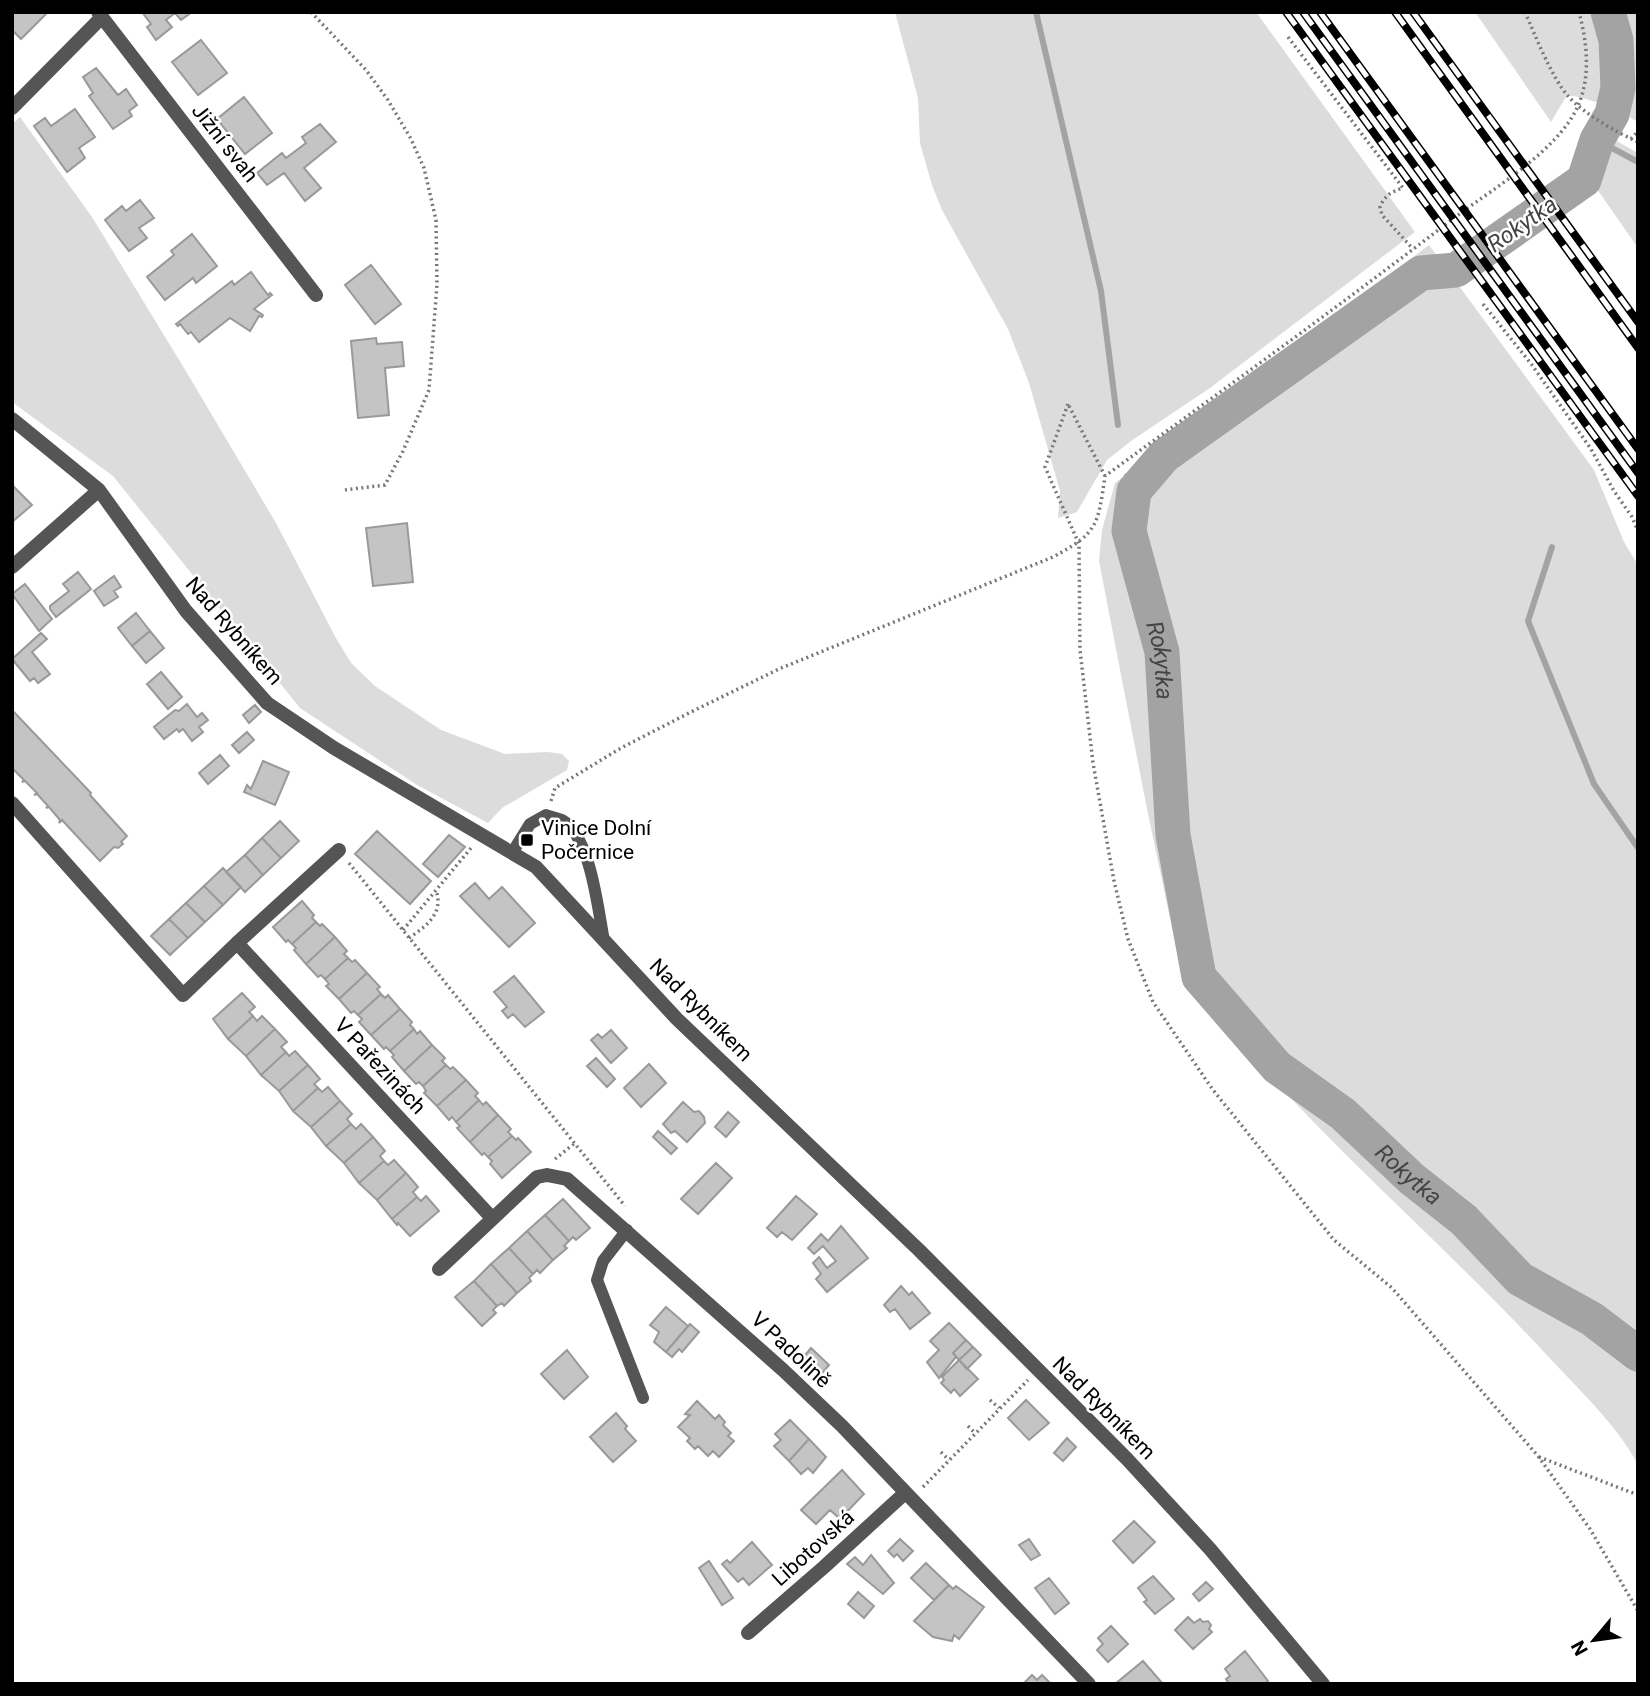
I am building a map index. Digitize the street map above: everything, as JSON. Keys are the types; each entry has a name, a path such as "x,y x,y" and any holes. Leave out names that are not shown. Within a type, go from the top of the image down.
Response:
{"street":[{"path":"12,108 100,15"},
{"name":"Jižní svah","path":"100,15 316,295"},
{"name":"Nad Rybníkem","path":"12,419 99,490 186,611 267,702 334,748 536,867 550,880 677,1019 919,1250 1127,1460 1210,1549 1323,1684"},
{"path":"12,567 99,490"},
{"path":"12,803 183,995 339,850"},
{"name":"V Pařezinách","path":"237,943 492,1218"},
{"name":"V Padolině","path":"439,1269 530,1183 547,1175 567,1179 783,1370 842,1426 1089,1684"},
{"name":"Libotovská","path":"748,1633 905,1493"}],"lane":[{"path":"512,853 530,824 546,815 563,821 578,839 590,867 604,942"},
{"path":"627,1230 603,1261 597,1280 643,1398"}],"path":[{"path":"311,12 366,70 388,100 424,168 436,220 437,284 429,390 385,485 344,490"},
{"path":"1525,12 1567,95 1578,105 1638,142"},
{"path":"1105,476 1554,142 1578,105 1587,67 1586,36 1579,12"},
{"path":"1287,37 1404,188 1389,193 1380,207 1382,215 1413,249"},
{"path":"1631,139 1638,131"},
{"path":"1483,304 1532,365 1591,449 1638,531"},
{"path":"546,815 555,788 621,748 691,712 779,669 1079,544 1091,532 1100,515 1105,476 1068,404 1045,467 1079,544 1080,650 1093,763 1114,881 1128,939 1153,1002 1213,1090 1334,1240 1392,1288 1538,1456 1590,1529 1638,1611"},
{"path":"403,930 481,835"},
{"path":"339,850 631,1213 627,1230"},
{"path":"409,938 431,922 439,898 436,890"},
{"path":"556,1158 575,1143"},
{"path":"923,1487 1037,1371"},
{"path":"990,1400 999,1409"},
{"path":"968,1426 975,1433"},
{"path":"941,1452 949,1460"},
{"path":"1538,1456 1638,1495"}],"shaded area":[{"path":"895,12 1256,12 1415,232 1210,388 1107,460 1077,512 1058,518 1060,491 1029,383 1008,329 942,210 932,185 920,143 918,98"},
{"path":"1475,12 1638,12 1638,122 1604,105 1567,95 1551,122"},
{"path":"20,117 92,217 184,368 276,523 352,664 375,686 441,730 505,754 562,754 569,761 567,770 502,808 488,823 417,785 300,708 113,476 12,402 12,124"},
{"path":"1592,127 1638,153 1638,248 1576,159"},
{"path":"1429,245 1594,470 1624,542 1638,565 1638,1465 1619,1435 1582,1392 1473,1279 1294,1102 1194,990 1179,961 1099,561 1102,530 1115,483"}],"building":[{"path":"12,12 47,13 21,39 12,30"},
{"path":"142,12 192,12 181,20 175,13 166,20 172,27 156,40 147,27 151,24"},
{"path":"201,40 227,73 198,95 172,62"},
{"path":"96,68 118,95 126,89 137,105 129,111 132,116 113,129 89,96 93,93 83,77"},
{"path":"244,97 272,133 245,154 217,119"},
{"path":"75,109 95,137 79,148 85,158 67,172 34,126 45,118 51,126"},
{"path":"320,124 336,142 304,168 321,188 305,201 284,173 267,185 257,173 282,153 286,158 306,143 302,137"},
{"path":"140,200 154,218 139,228 147,238 129,251 105,220 122,206 126,211"},
{"path":"192,234 217,266 196,283 193,278 165,300 147,277 174,255 171,251"},
{"path":"371,265 401,304 375,324 345,285"},
{"path":"251,272 268,295 272,295 254,309 263,315 259,316 250,331 230,318 199,342 191,332 188,334 180,324 176,324 232,281 234,285"},
{"path":"376,338 377,344 402,342 404,366 385,368 389,415 358,418 351,341"},
{"path":"12,485 32,505 12,522"},
{"path":"407,523 413,582 373,586 366,528"},
{"path":"78,572 91,589 56,617 50,606 69,591 63,584"},
{"path":"114,576 121,587 114,591 118,597 104,606 94,591"},
{"path":"25,584 52,619 39,631 12,594"},
{"path":"136,613 150,631 132,646 118,628"},
{"path":"150,631 164,648 146,663 132,646"},
{"path":"41,633 47,639 32,652 50,674 38,683 34,678 30,681 12,659"},
{"path":"161,672 182,697 168,709 147,684"},
{"path":"187,704 197,717 202,713 208,720 199,727 203,732 192,741 183,729 179,732 177,729 164,739 154,727"},
{"path":"255,705 261,712 249,723 243,715"},
{"path":"12,710 91,793 127,836 121,842 123,844 118,848 114,847 100,861 62,820 59,823 60,820 49,807 46,808 48,806 37,794 34,795 37,793 25,781 22,782 24,780 12,768"},
{"path":"247,732 254,740 239,753 232,745"},
{"path":"220,755 229,766 208,784 199,773"},
{"path":"263,761 289,772 275,805 244,792 247,785 251,789"},
{"path":"280,821 299,841 281,858 262,838"},
{"path":"377,831 431,881 410,904 355,854"},
{"path":"449,835 465,847 438,877 423,864"},
{"path":"262,838 281,858 263,875 245,855"},
{"path":"245,855 263,875 245,892 226,872"},
{"path":"223,868 241,887 223,905 204,886"},
{"path":"475,883 489,899 502,887 535,923 509,947 460,896"},
{"path":"204,886 223,905 205,922 186,903"},
{"path":"302,901 314,915 312,918 316,922 292,944 288,940 286,942 273,927"},
{"path":"186,903 205,922 188,938 169,919"},
{"path":"169,919 188,938 170,955 151,936"},
{"path":"316,922 320,926 322,924 335,937 306,964 292,944"},
{"path":"335,937 347,951 344,954 348,958 325,979 321,975 318,977 306,964"},
{"path":"348,958 352,962 355,960 367,973 339,999 326,986 329,984 325,979"},
{"path":"367,973 380,987 377,989 381,994 358,1015 354,1011 351,1013 339,999"},
{"path":"514,976 544,1012 525,1027 513,1014 508,1018 502,1011 507,1007 494,992"},
{"path":"242,993 255,1007 249,1012 253,1016 228,1039 213,1019"},
{"path":"381,994 385,998 388,995 400,1009 371,1035 359,1022 362,1019 358,1015"},
{"path":"400,1009 412,1022 410,1025 414,1029 390,1051 386,1047 384,1049 371,1035"},
{"path":"253,1016 257,1021 262,1016 275,1029 246,1056 228,1039"},
{"path":"275,1029 287,1042 281,1047 286,1052 261,1075 246,1056"},
{"path":"414,1029 417,1034 420,1031 432,1045 404,1071 390,1051"},
{"path":"611,1030 627,1048 611,1063 591,1040 598,1034 602,1038"},
{"path":"432,1045 445,1058 442,1061 446,1065 423,1086 419,1082 416,1084 404,1071"},
{"path":"295,1051 308,1065 279,1091 261,1075 286,1052 289,1056"},
{"path":"596,1058 615,1079 607,1087 587,1066"},
{"path":"649,1064 666,1083 641,1107 624,1088"},
{"path":"308,1065 320,1079 314,1084 318,1088 293,1111 279,1091"},
{"path":"446,1065 450,1069 453,1067 466,1080 437,1106 424,1093 426,1091 423,1086"},
{"path":"466,1080 478,1093 475,1096 479,1100 456,1122 452,1117 449,1120 437,1106"},
{"path":"328,1087 340,1101 311,1127 293,1111 318,1088 322,1092"},
{"path":"479,1100 483,1105 486,1102 498,1115 470,1142 457,1128 460,1126 456,1122"},
{"path":"340,1101 352,1114 347,1119 351,1124 326,1146 311,1127"},
{"path":"683,1102 694,1112 699,1111 705,1123 687,1142 675,1131 671,1133 663,1124"},
{"path":"728,1112 739,1122 726,1137 715,1127"},
{"path":"498,1115 511,1129 508,1132 512,1136 488,1157 484,1153 482,1155 470,1142"},
{"path":"351,1124 356,1129 361,1124 373,1137 344,1163 326,1146"},
{"path":"658,1131 677,1148 671,1154 653,1137"},
{"path":"512,1136 516,1140 518,1138 531,1152 502,1178 490,1164 492,1161 488,1157"},
{"path":"373,1137 385,1151 380,1156 384,1161 359,1183 344,1163"},
{"path":"394,1160 406,1173 377,1200 359,1183 384,1161 388,1165"},
{"path":"716,1163 732,1178 698,1214 681,1199"},
{"path":"406,1173 418,1187 413,1192 417,1197 392,1219 377,1200"},
{"path":"426,1196 439,1211 410,1236 392,1219 417,1197 421,1201"},
{"path":"796,1196 817,1214 792,1240 782,1232 777,1237 767,1228"},
{"path":"563,1199 590,1228 576,1240 573,1237 569,1241 545,1215"},
{"path":"545,1215 569,1241 564,1246 567,1248 553,1260 527,1231"},
{"path":"841,1226 868,1258 827,1292 816,1279 821,1274 813,1263 819,1257 827,1268 836,1261 823,1246 814,1254 808,1248 821,1234 828,1241"},
{"path":"527,1231 553,1260 540,1273 537,1270 533,1274 509,1248"},
{"path":"509,1248 533,1274 529,1278 531,1281 517,1293 491,1264"},
{"path":"491,1264 517,1293 504,1306 502,1303 497,1306 474,1281"},
{"path":"474,1281 497,1306 493,1310 496,1313 482,1326 455,1297"},
{"path":"901,1286 909,1295 912,1292 930,1313 910,1329 895,1309 890,1312 884,1305"},
{"path":"666,1307 688,1326 666,1352 654,1342 659,1332 650,1325"},
{"path":"949,1323 966,1340 953,1353 956,1357 939,1378 927,1362 939,1350 930,1341"},
{"path":"690,1324 699,1332 682,1352 679,1349 672,1357 666,1352"},
{"path":"966,1340 973,1347 959,1360 953,1353"},
{"path":"973,1347 981,1355 967,1369 959,1360"},
{"path":"811,1348 829,1365 818,1378 800,1361"},
{"path":"567,1350 588,1377 564,1399 541,1374"},
{"path":"959,1360 978,1379 960,1396 954,1389 951,1393 941,1383 944,1380 942,1377"},
{"path":"1026,1400 1049,1423 1029,1440 1008,1418"},
{"path":"697,1401 715,1419 719,1415 725,1422 723,1425 731,1433 728,1436 734,1441 719,1457 713,1451 708,1456 698,1446 695,1449 687,1441 690,1438 678,1427 690,1415 685,1414"},
{"path":"616,1413 636,1441 613,1462 590,1437"},
{"path":"790,1420 809,1439 789,1461 774,1446 781,1440 775,1434"},
{"path":"1067,1438 1076,1447 1063,1461 1054,1453"},
{"path":"809,1439 826,1457 813,1473 808,1468 801,1474 789,1461"},
{"path":"842,1470 864,1494 840,1519 830,1510 816,1524 801,1510"},
{"path":"1134,1521 1155,1542 1133,1563 1113,1541"},
{"path":"900,1539 913,1551 903,1561 897,1554 894,1557 888,1551"},
{"path":"1029,1539 1040,1555 1031,1560 1019,1545"},
{"path":"752,1542 772,1565 749,1585 743,1578 738,1582 722,1564 727,1560 730,1563"},
{"path":"871,1555 894,1583 883,1594 847,1564 855,1557 863,1565"},
{"path":"709,1561 733,1598 722,1605 699,1568"},
{"path":"926,1563 949,1585 934,1600 911,1578"},
{"path":"1153,1576 1174,1599 1155,1614 1144,1602 1147,1600 1138,1588"},
{"path":"1049,1578 1069,1603 1055,1614 1035,1588"},
{"path":"1206,1582 1213,1589 1199,1601 1193,1594"},
{"path":"949,1585 953,1589 956,1586 984,1607 959,1639 954,1635 952,1641 933,1637 914,1621"},
{"path":"858,1592 874,1606 864,1618 848,1604"},
{"path":"1188,1617 1194,1623 1200,1619 1211,1625 1209,1629 1212,1632 1193,1649 1175,1630"},
{"path":"1111,1626 1128,1644 1108,1662 1097,1650 1103,1644 1098,1638"},
{"path":"1245,1651 1268,1681 1265,1684 1229,1684 1226,1679 1230,1676 1225,1669"},
{"path":"1143,1661 1163,1684 1115,1684"},
{"path":"1032,1675 1037,1680 1042,1675 1051,1684 1023,1684"}],"waterway":[{"path":"1036,12 1101,291 1118,425"},
{"name":"Rokytka","path":"1608,12 1616,40 1618,88 1612,114 1597,140 1584,180 1456,270 1421,273 1164,456 1134,491 1129,531 1162,652 1173,835 1199,977 1277,1067 1343,1114 1412,1179 1464,1220 1520,1279 1592,1319 1638,1354"},
{"path":"1597,140 1638,162"},
{"path":"1127,476 1134,491"},
{"path":"1552,547 1528,621 1594,784 1638,848"}],"railway":[{"path":"1286,12 1638,496"},
{"path":"1303,12 1638,473"},
{"path":"1320,12 1638,449"},
{"path":"1395,12 1638,348"},
{"path":"1413,12 1638,322"}],"place":[{"name":"Vinice Dolní Počernice","path":"527,840"}]}
